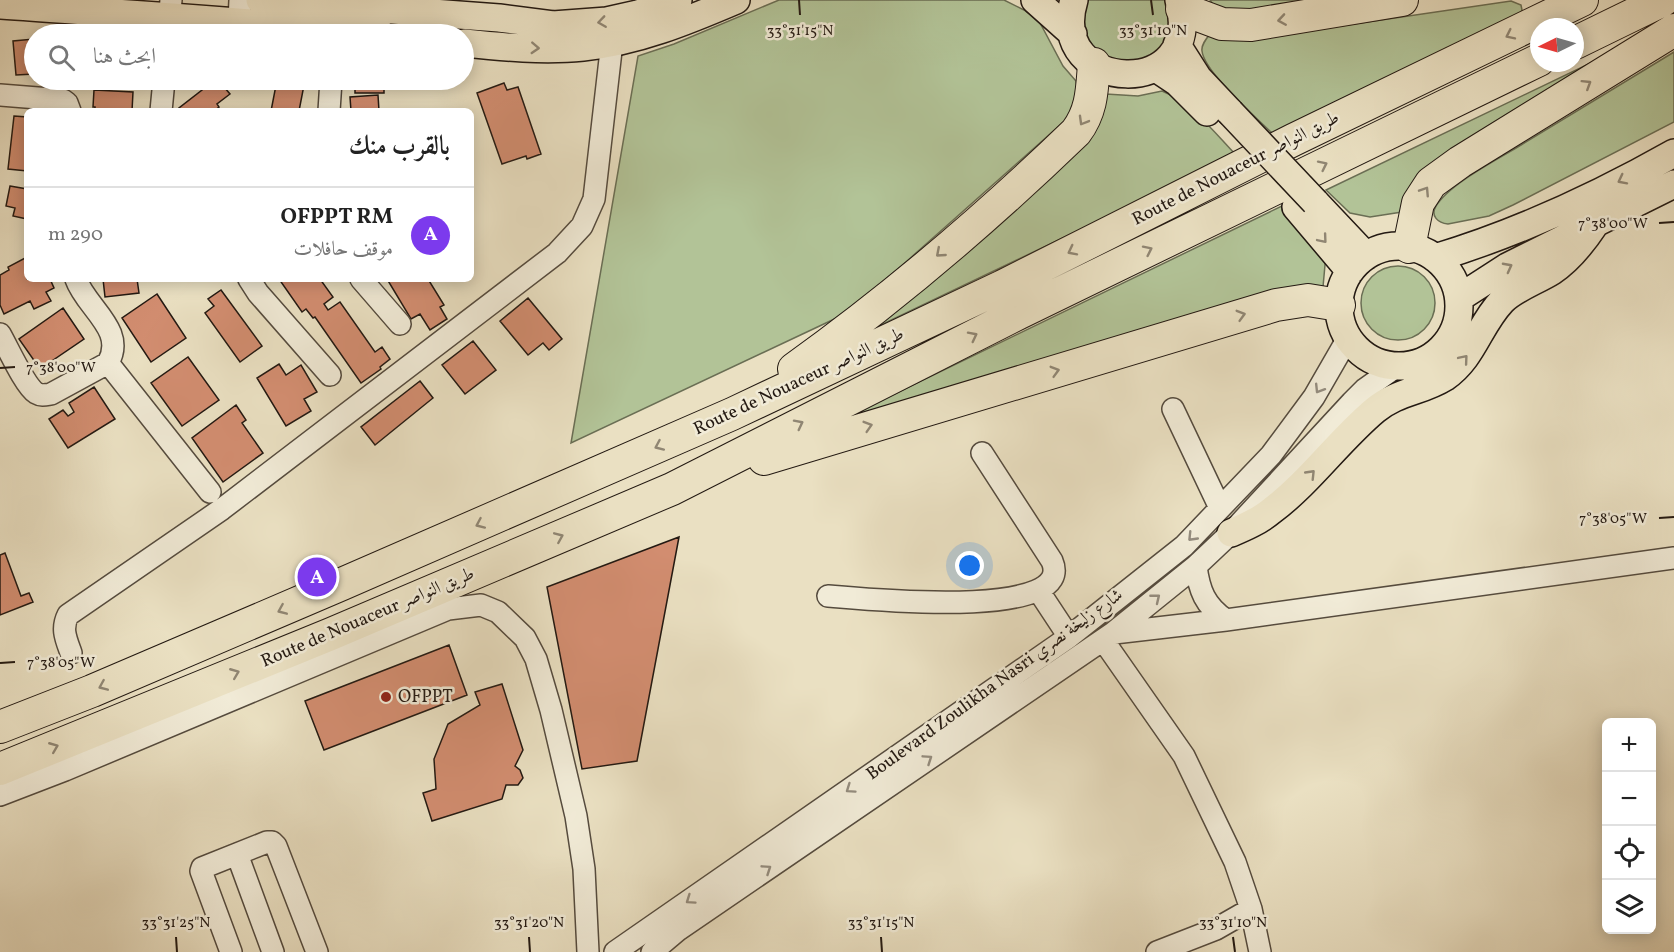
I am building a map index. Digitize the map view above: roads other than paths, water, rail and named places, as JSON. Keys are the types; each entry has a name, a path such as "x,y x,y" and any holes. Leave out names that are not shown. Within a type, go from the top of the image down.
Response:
{"highway":[{"path":"1180,2 1222,24 1251,25 1402,0"},
{"name":"Route de Nouaceur طريق النواصر","path":"0,727 92,691 732,414 1003,286 1283,145 1582,0"},
{"path":"1584,39 1664,0"},
{"path":"1422,252 1418,203 1431,183 1460,162 1674,30"},
{"path":"732,414 867,315 944,251 1069,138 1081,125 1090,107 1094,64"},
{"name":"Route de Nouaceur طريق النواصر","path":"0,769 331,634 672,489 1019,313 1530,64"},
{"path":"672,489 897,417 1276,305 1308,300 1339,305"}],"main road":[{"path":"260,0 487,9 541,24 579,25 638,14 678,0"},
{"path":"480,44 552,49 583,47 612,42 679,24 736,0"},
{"path":"1035,0 1073,34"},
{"path":"1074,0 1071,13 1073,34 1081,51 1094,64 1109,72 1126,75 1144,73 1156,68 1166,60 1177,45 1182,29 1180,2"},
{"path":"0,5 169,18 239,11 299,24"},
{"path":"1177,45 1224,118"},
{"path":"1156,68 1224,118 1358,264"},
{"path":"1422,252 1446,269 1454,282 1459,298 1458,321 1448,343 1430,358 1419,363 1396,367 1386,365 1369,358 1354,346 1343,328 1339,305 1342,287 1358,264 1387,248 1422,252 1515,232 1596,194 1674,153"},
{"path":"1459,298 1507,267 1674,184"},
{"path":"1231,533 1255,522 1283,502 1367,416 1388,400 1434,383 1454,370 1470,352 1490,316 1503,300 1562,264 1579,247 1595,224"}],"street":[{"path":"480,44 487,9"},
{"path":"71,653 65,636 64,623 68,615 222,509 557,253 582,226 594,199 612,42"},
{"path":"161,108 163,90"},
{"path":"329,108 331,90"},
{"path":"0,95 63,100 68,103 69,108"},
{"path":"0,334 28,385 35,393 41,395 51,394 108,363 114,347 111,330 89,303 78,282"},
{"path":"251,282 330,375"},
{"path":"364,282 400,324"},
{"name":"Boulevard Zoulikha Nasri شارع زليخة نصري","path":"615,952 1069,637 1184,546 1270,455 1293,426 1314,397 1348,338"},
{"path":"108,363 210,492"},
{"name":"Boulevard Zoulikha Nasri شارع زليخة نصري","path":"652,952 678,930 1108,637 1196,566 1231,533 1352,402 1396,367"},
{"path":"1173,409 1220,508"},
{"path":"828,596 970,603 1015,597 1038,590 1050,582 1053,578 1054,566 982,453"},
{"path":"1260,952 1251,909 1234,861 1184,756 1108,637 1674,558"},
{"path":"1196,566 1203,598 1215,613 1226,620"},
{"path":"1038,590 1069,637"},
{"path":"0,795 65,770 448,609 481,605 498,612 513,624 525,638 536,659 551,710 576,816 584,868 588,952"},
{"path":"231,952 201,871 202,868 267,842 272,842 317,952"},
{"path":"237,854 273,952"},
{"path":"1157,952 1216,929 1251,909"},
{"path":"576,952 586,926"}],"place":[{"name":"OFPPT RM","path":"317,577"},
{"name":"OFPPT","path":"386,697"}]}
